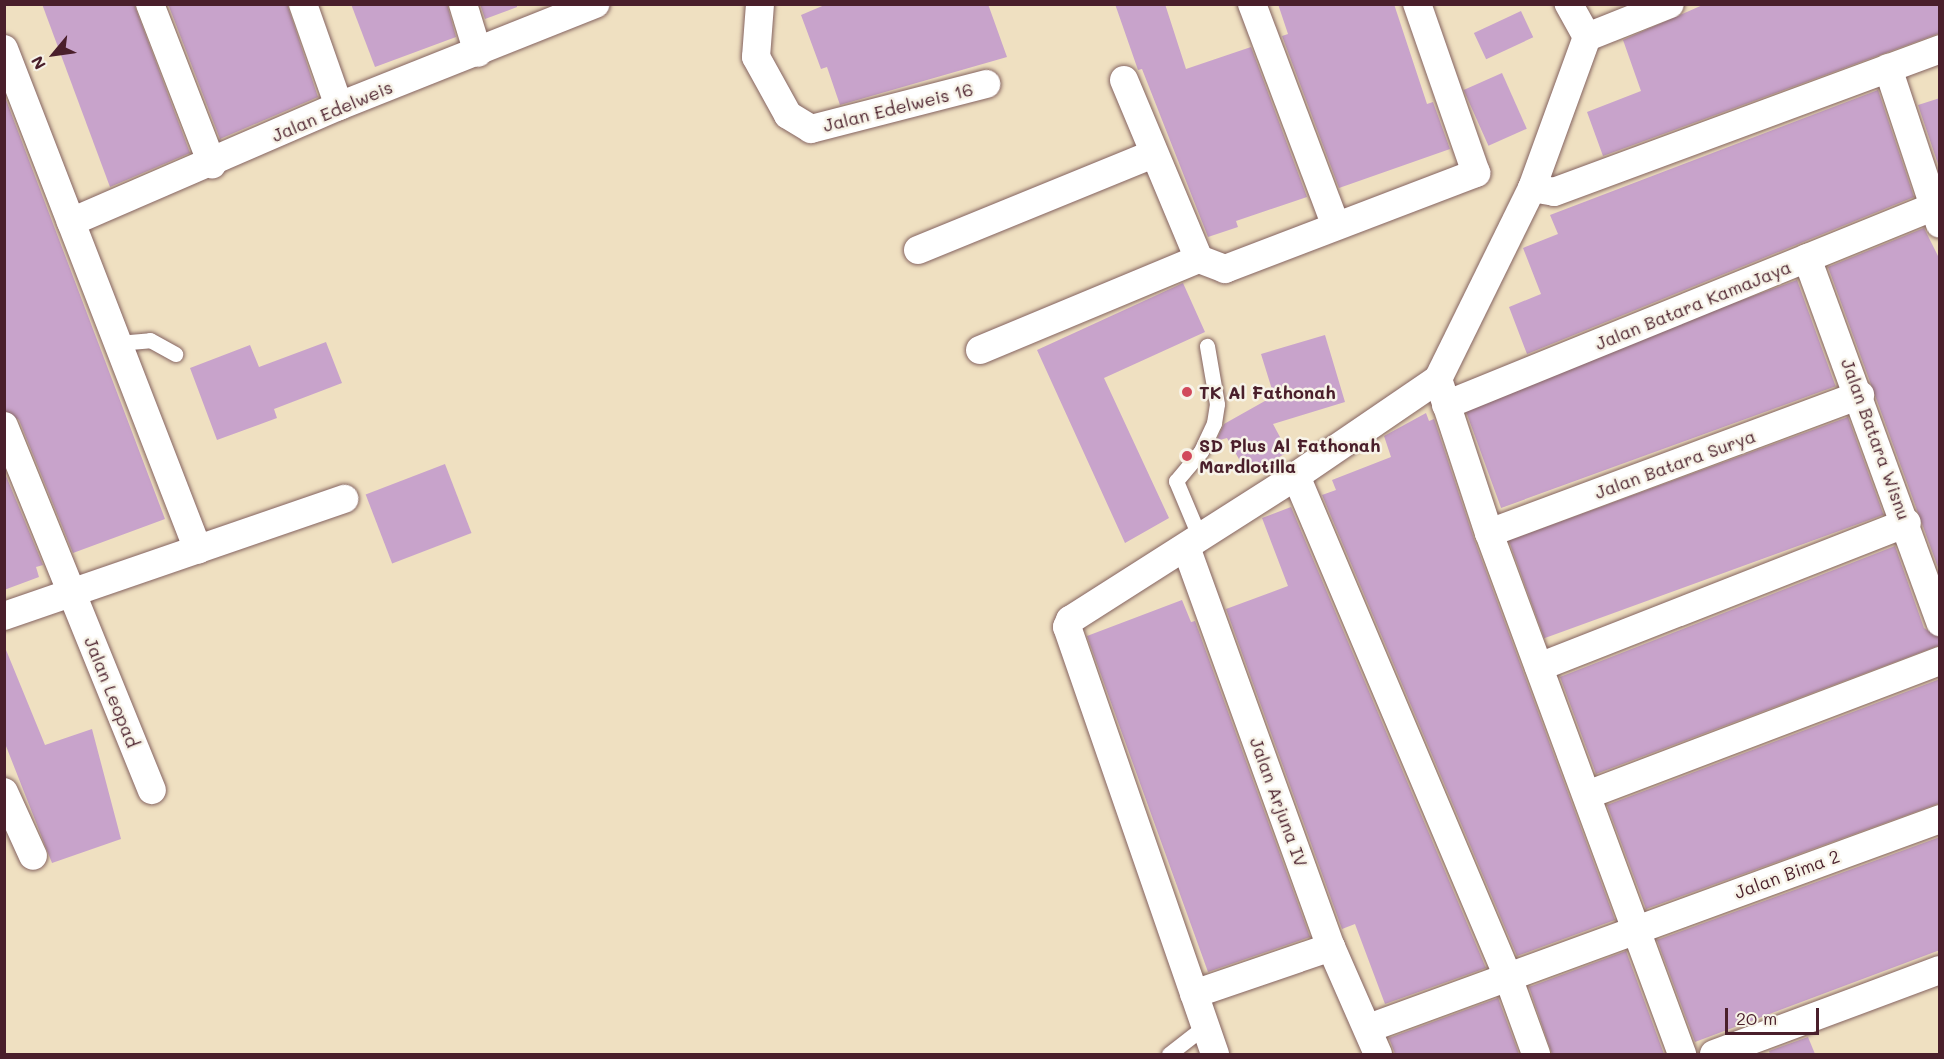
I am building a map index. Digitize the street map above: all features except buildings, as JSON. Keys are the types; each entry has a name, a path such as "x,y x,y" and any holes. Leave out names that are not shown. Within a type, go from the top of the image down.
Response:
{"street":[{"path":"150,4 212,164"},
{"path":"303,4 339,106"},
{"path":"463,4 478,53"},
{"name":"Jalan Edelweis","path":"71,222 212,164 339,106 478,53 595,4"},
{"path":"1252,4 1336,226"},
{"path":"980,350 1199,259 1225,269 1476,173 1417,4"},
{"path":"1569,4 1587,37"},
{"path":"1670,4 1587,37 1532,188 1442,392 1489,533 1682,1054"},
{"name":"Jalan Edelweis 16","path":"762,5 756,57 788,115 811,129 986,84"},
{"path":"1532,188 1554,192 1940,49"},
{"path":"4,50 198,550"},
{"path":"1888,68 1937,211"},
{"path":"1124,80 1153,154 1199,259"},
{"path":"918,250 1153,154"},
{"name":"Jalan Batara KamaJaya","path":"1215,1054 1067,634 1070,620 1296,476 1442,392 1937,211"},
{"name":"Jalan Batara Wisnu","path":"1808,258 1907,523 1940,622"},
{"name":"Jalan Batara Surya","path":"1489,533 1860,394"},
{"name":"Jalan Leopad","path":"4,426 152,790"},
{"path":"1296,476 1508,977 1536,1054"},
{"path":"4,616 344,499"},
{"path":"1539,667 1907,523"},
{"name":"Jalan Arjuna IV","path":"1193,543 1331,947 1369,1028 1378,1054"},
{"path":"1587,795 1940,662"},
{"path":"4,792 33,856"},
{"name":"Jalan Bima 2","path":"1369,1028 1635,928 1940,819"},
{"path":"1194,994 1331,947"},
{"path":"1714,1054 1940,970"}],"lane":[{"path":"118,344 150,340 175,354"},
{"path":"1193,543 1176,481 1201,451 1214,423 1216,394 1207,346"},
{"path":"1169,1054 1205,1026"}],"place":[{"name":"TK Al Fathonah","path":"1187,392"},
{"name":"SD Plus Al Fathonah Mardlotilla","path":"1187,456"}]}
